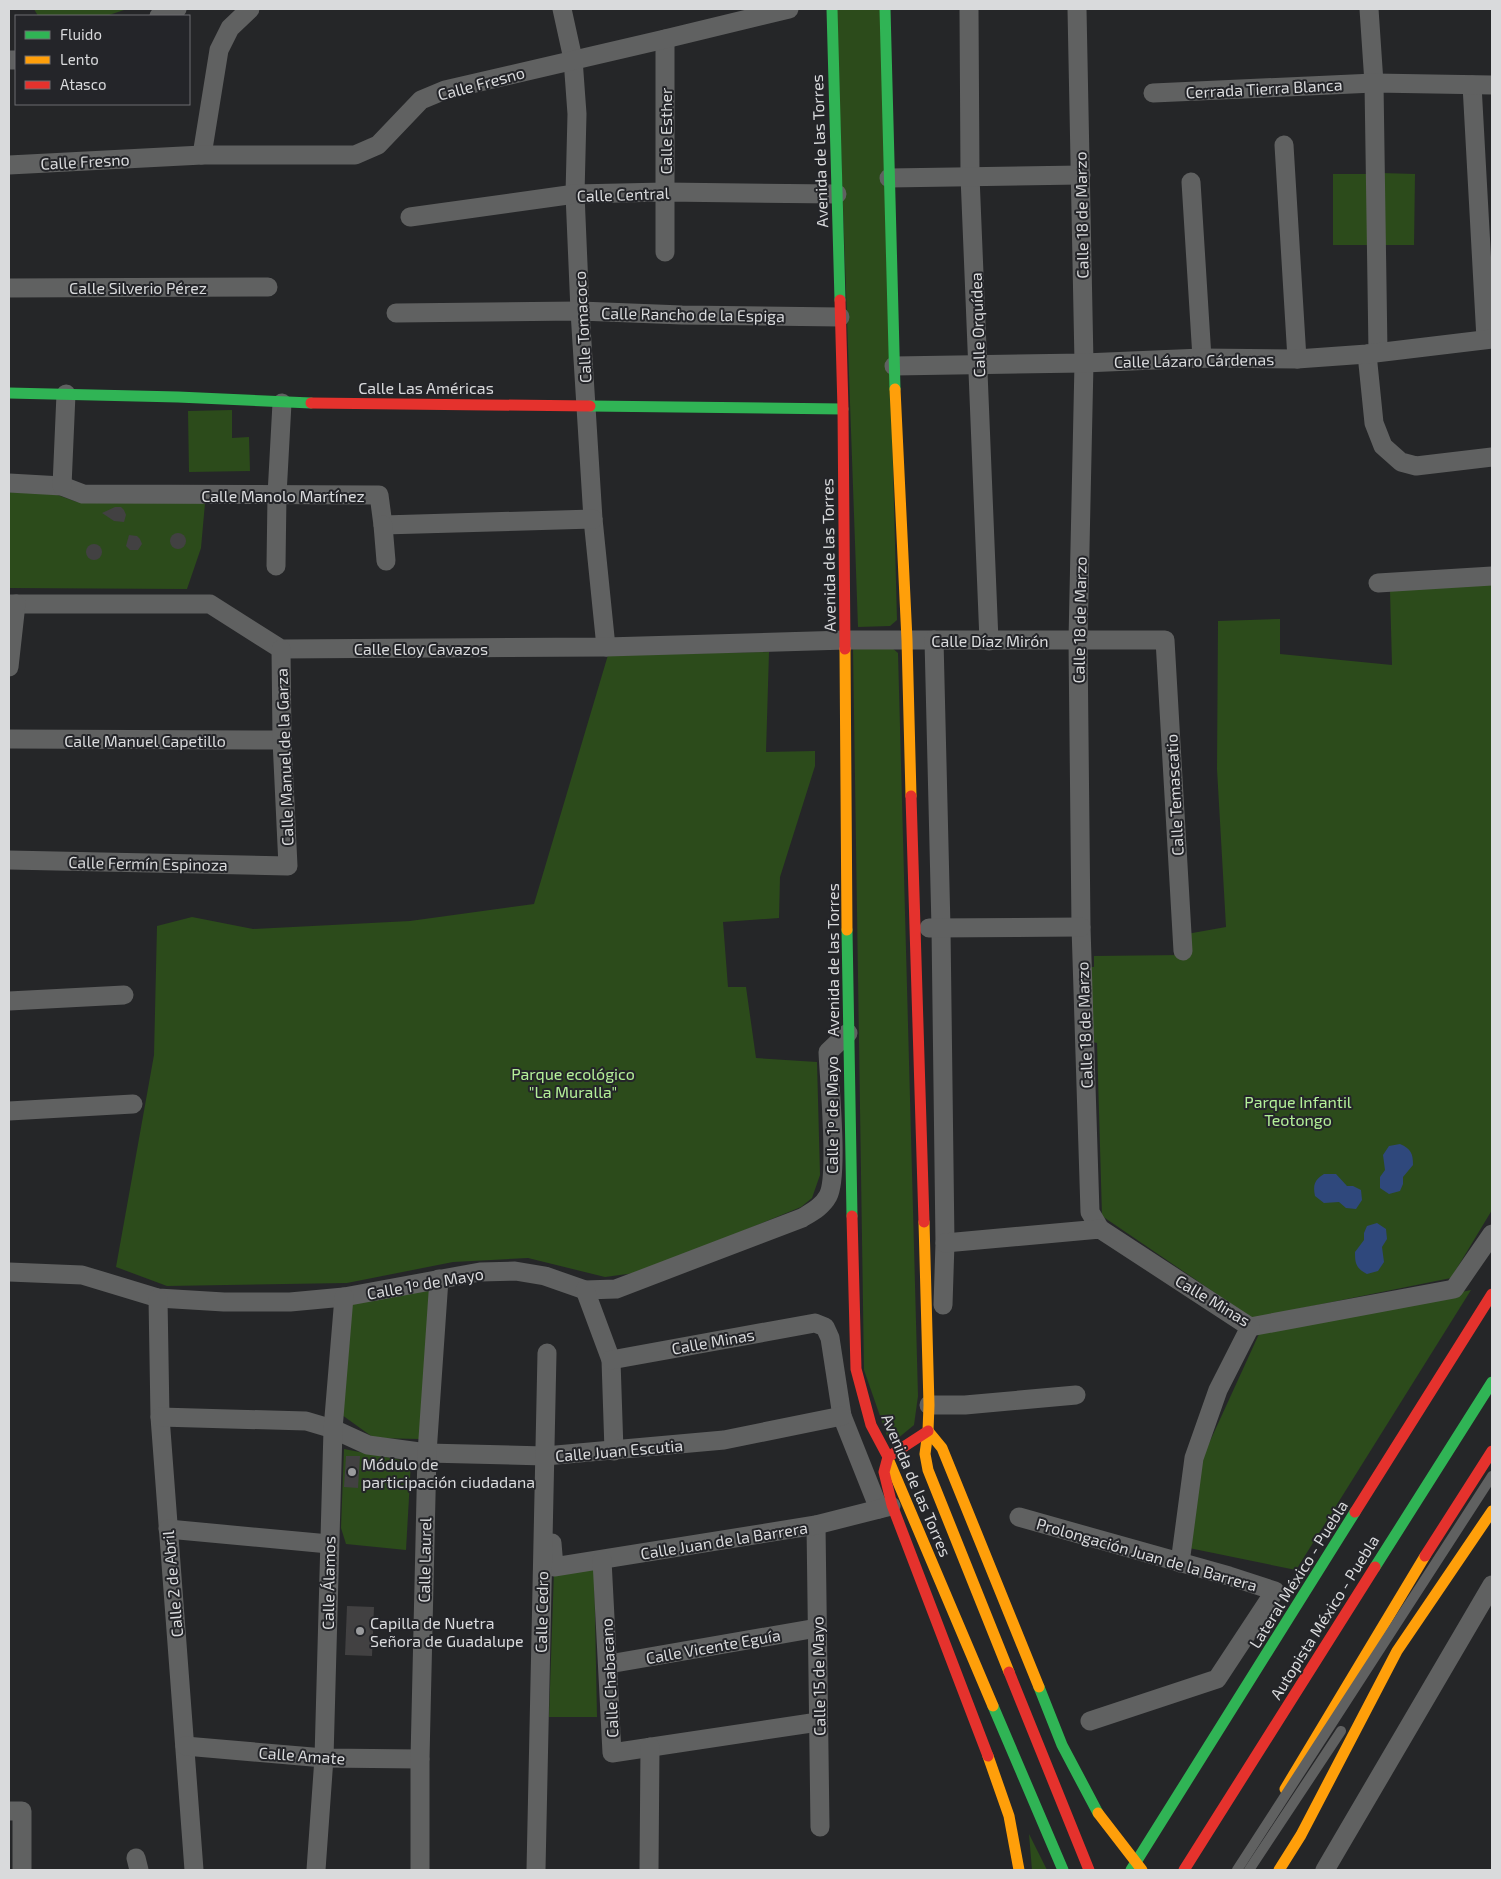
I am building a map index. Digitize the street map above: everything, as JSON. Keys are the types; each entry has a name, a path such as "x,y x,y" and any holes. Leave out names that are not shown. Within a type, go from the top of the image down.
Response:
{"main road":[{"name":"Avenida de las Torres","path":"832,9 843,409 848,1033 856,1369 871,1425 888,1457 1063,1870"},
{"name":"Avenida de las Torres","path":"885,9 894,366 907,640 930,1405 925,1454 928,1470 1089,1870"},
{"name":"Calle Las Américas","path":"9,393 178,397 282,403 843,409"},
{"name":"Lateral México - Puebla","path":"1131,1870 1492,1294"},
{"name":"Autopista México - Puebla","path":"1184,1870 1492,1382"},
{"path":"1018,1870 1009,1816 997,1780 886,1507 884,1472 888,1457 928,1431 942,1448 1062,1745 1098,1814 1142,1870"},
{"path":"1237,1870 1399,1598 1492,1451"},
{"path":"1278,1870 1300,1835 1397,1651 1492,1511"},
{"path":"1451,1594 1467,1549"}],"street":[{"path":"162,15 178,9"},
{"path":"202,155 219,50 230,28 250,9"},
{"name":"Calle Tomacoco","path":"562,9 574,59 577,114 575,194 580,311 593,519 606,647"},
{"name":"Calle Fresno","path":"9,165 202,155 355,155 378,145 421,100 445,90 574,59 665,40 789,9"},
{"name":"Calle Orquídea","path":"969,9 970,176 989,641"},
{"name":"Calle 18 de Marzo","path":"1077,9 1084,363 1078,640 1081,927 1090,1212 1100,1229"},
{"path":"1369,9 1374,83 1378,274 1373,353 1374,423 1384,446 1401,462 1416,466 1492,457"},
{"name":"Calle Esther","path":"665,40 665,252"},
{"name":"Cerrada Tierra Blanca","path":"1153,93 1374,83 1492,85"},
{"path":"1472,85 1489,339"},
{"path":"1284,145 1297,359"},
{"path":"889,178 1080,175"},
{"path":"1191,182 1202,358"},
{"name":"Calle Central","path":"410,217 575,194 665,192 837,194"},
{"name":"Calle Silverio Pérez","path":"9,288 268,287"},
{"name":"Calle Rancho de la Espiga","path":"396,313 580,311 682,315 840,317"},
{"name":"Calle Lázaro Cárdenas","path":"894,366 1084,363 1202,358 1297,359 1373,353 1489,339"},
{"path":"62,486 66,394"},
{"path":"276,566 277,495 282,403"},
{"name":"Calle Manolo Martínez","path":"9,483 62,486 83,494 379,495 383,525"},
{"path":"386,561 383,525 593,519"},
{"path":"1378,583 1405,583 1492,576"},
{"path":"9,667 12,604 210,604 281,649"},
{"name":"Calle Díaz Mirón","path":"846,640 1165,640"},
{"name":"Calle Eloy Cavazos","path":"281,649 606,647 846,640"},
{"path":"934,640 946,1244 943,1305"},
{"name":"Calle Temascatio","path":"1165,640 1183,951"},
{"name":"Calle Manuel de la Garza","path":"281,649 282,740 288,866"},
{"name":"Calle Manuel Capetillo","path":"9,739 282,740"},
{"name":"Calle Fermín Espinoza","path":"9,860 288,866"},
{"path":"916,929 1081,927"},
{"path":"9,1002 124,995"},
{"name":"Calle 1º de Mayo","path":"9,1272 82,1276 158,1298 224,1302 280,1302 344,1297 480,1272 515,1271 545,1276 585,1290 616,1289 802,1218 821,1206 829,1194 832,1174 828,1052 848,1033"},
{"path":"9,1111 133,1104"},
{"path":"946,1244 1100,1229"},
{"name":"Calle Minas","path":"1100,1229 1250,1327 1454,1288 1492,1234"},
{"name":"Calle Laurel","path":"420,1870 420,1759 427,1453 439,1279"},
{"path":"585,1290 611,1360 614,1451"},
{"name":"Calle Álamos","path":"316,1870 324,1758 333,1429 344,1297"},
{"name":"Calle 2 de Abril","path":"158,1298 160,1417 194,1870"},
{"name":"Calle Minas","path":"611,1360 815,1323 825,1327 830,1338 842,1416"},
{"path":"1180,1563 1194,1458 1218,1390 1250,1327"},
{"name":"Calle Cedro","path":"536,1870 548,1353"},
{"path":"930,1405 965,1405 1076,1395"},
{"path":"842,1416 886,1507"},
{"name":"Calle Juan Escutia","path":"160,1417 306,1421 333,1429 368,1446 427,1453 545,1456 724,1440 842,1416"},
{"name":"Calle Juan de la Barrera","path":"544,1508 550,1526 554,1568 816,1525 886,1507"},
{"name":"Prolongación Juan de la Barrera","path":"1019,1517 1229,1576 1275,1591 1216,1679 1090,1721"},
{"name":"Calle 15 de Mayo","path":"816,1525 820,1827"},
{"path":"168,1529 329,1544"},
{"name":"Calle Chabacano","path":"602,1560 609,1664 612,1753 650,1747"},
{"path":"1325,1870 1492,1585"},
{"name":"Calle Vicente Eguía","path":"609,1664 818,1628"},
{"path":"649,1870 650,1747 818,1722"},
{"name":"Calle Amate","path":"185,1746 324,1758 420,1759"},
{"path":"16,1811 22,1870"}],"lane":[{"path":"1237,1870 1492,1476"},
{"path":"1249,1870 1350,1718 1492,1494"}],"green space":[{"path":"34,9 127,9 109,15 37,15"},
{"path":"836,9 881,9 897,620 890,626 858,627"},
{"path":"1381,173 1415,174 1414,245 1380,245"},
{"path":"1333,174 1367,174 1367,245 1333,245"},
{"path":"232,410 232,438 249,437 250,471 189,472 188,411"},
{"path":"9,492 52,493 77,502 205,503 201,548 187,589 9,588"},
{"name":"Parque Infantil Teotongo","path":"1492,582 1492,1210 1451,1278 1252,1318 1102,1216 1097,1043 1093,1042 1091,967 1094,967 1094,956 1182,955 1181,935 1226,927 1217,769 1218,621 1280,619 1280,654 1392,665 1390,591"},
{"path":"853,647 891,647 898,653 918,1396 914,1425 897,1439 887,1436 864,1370"},
{"name":"Parque ecológico \"La Muralla\"","path":"769,652 766,752 815,751 815,766 780,877 779,918 723,922 728,987 746,987 756,1058 817,1062 820,1175 812,1198 801,1207 642,1272 605,1277 528,1258 453,1262 347,1283 167,1286 116,1267 154,1055 157,926 192,917 253,929 410,921 534,904 608,655"},
{"path":"431,1290 419,1439 374,1438 342,1415 349,1304"},
{"path":"1471,1290 1296,1570 1189,1548 1200,1463 1259,1334"},
{"path":"344,1449 411,1462 406,1550 346,1544 341,1528"},
{"path":"594,1565 597,1717 549,1717 554,1571"},
{"path":"1029,1834 1047,1870 1032,1870"}],"water":[{"path":"1400,1144 1411,1152 1413,1165 1403,1177 1400,1191 1389,1194 1380,1188 1380,1177 1385,1170 1383,1155 1389,1146"},
{"path":"1324,1174 1336,1174 1347,1186 1353,1186 1361,1190 1362,1200 1356,1209 1346,1208 1339,1202 1324,1203 1315,1196 1315,1183"},
{"path":"1377,1223 1386,1229 1387,1239 1382,1247 1384,1262 1378,1271 1367,1274 1360,1270 1357,1265 1355,1252 1364,1240 1367,1226"}],"building":[{"path":"115,507 121,507 124,510 126,515 124,522 114,521 102,513"},
{"path":"178,533 184,535 186,541 184,547 178,549 172,547 170,541 172,535"},
{"path":"129,535 137,536 140,539 142,544 138,550 130,550 126,546"},
{"path":"94,544 100,546 102,552 100,558 94,560 88,558 86,552 88,546"},
{"name":"Módulo de participación ciudadana","path":"346,1456 360,1456 358,1488 344,1487"},
{"name":"Capilla de Nuetra Señora de Guadalupe","path":"347,1606 374,1607 372,1656 345,1655"}],"traffic: fast":[{"path":"832,9 840,300"},
{"path":"885,9 895,389"},
{"path":"9,393 178,397 311,403"},
{"path":"590,406 843,409"},
{"path":"847,930 852,1216"},
{"path":"1375,1567 1492,1382"},
{"path":"1131,1870 1355,1512"},
{"path":"1039,1687 1062,1745 1098,1813"},
{"path":"993,1706 1063,1870"}],"traffic: slow":[{"path":"895,389 907,640 911,796"},
{"path":"845,649 847,930"},
{"path":"924,1222 928,1431"},
{"path":"928,1431 925,1454 928,1470 1009,1672"},
{"path":"928,1431 942,1448 1039,1687"},
{"path":"889,1461 993,1706"},
{"path":"1279,1870 1301,1835 1397,1651 1492,1511"},
{"path":"1285,1789 1425,1556"},
{"path":"988,1756 1009,1816 1019,1870"},
{"path":"1098,1813 1142,1870"}],"traffic: jam":[{"path":"840,300 845,649"},
{"path":"311,403 590,406"},
{"path":"911,796 924,1222"},
{"path":"852,1216 856,1369 871,1425 888,1457"},
{"path":"1355,1512 1492,1294"},
{"path":"928,1431 888,1457 884,1472 892,1505 988,1756"},
{"path":"1425,1556 1492,1451"},
{"path":"1184,1870 1375,1567"},
{"path":"1009,1672 1089,1870"}],"place":[{"name":"Módulo de participación ciudadana","path":"352,1472"},
{"name":"Capilla de Nuetra Señora de Guadalupe","path":"360,1631"}]}
